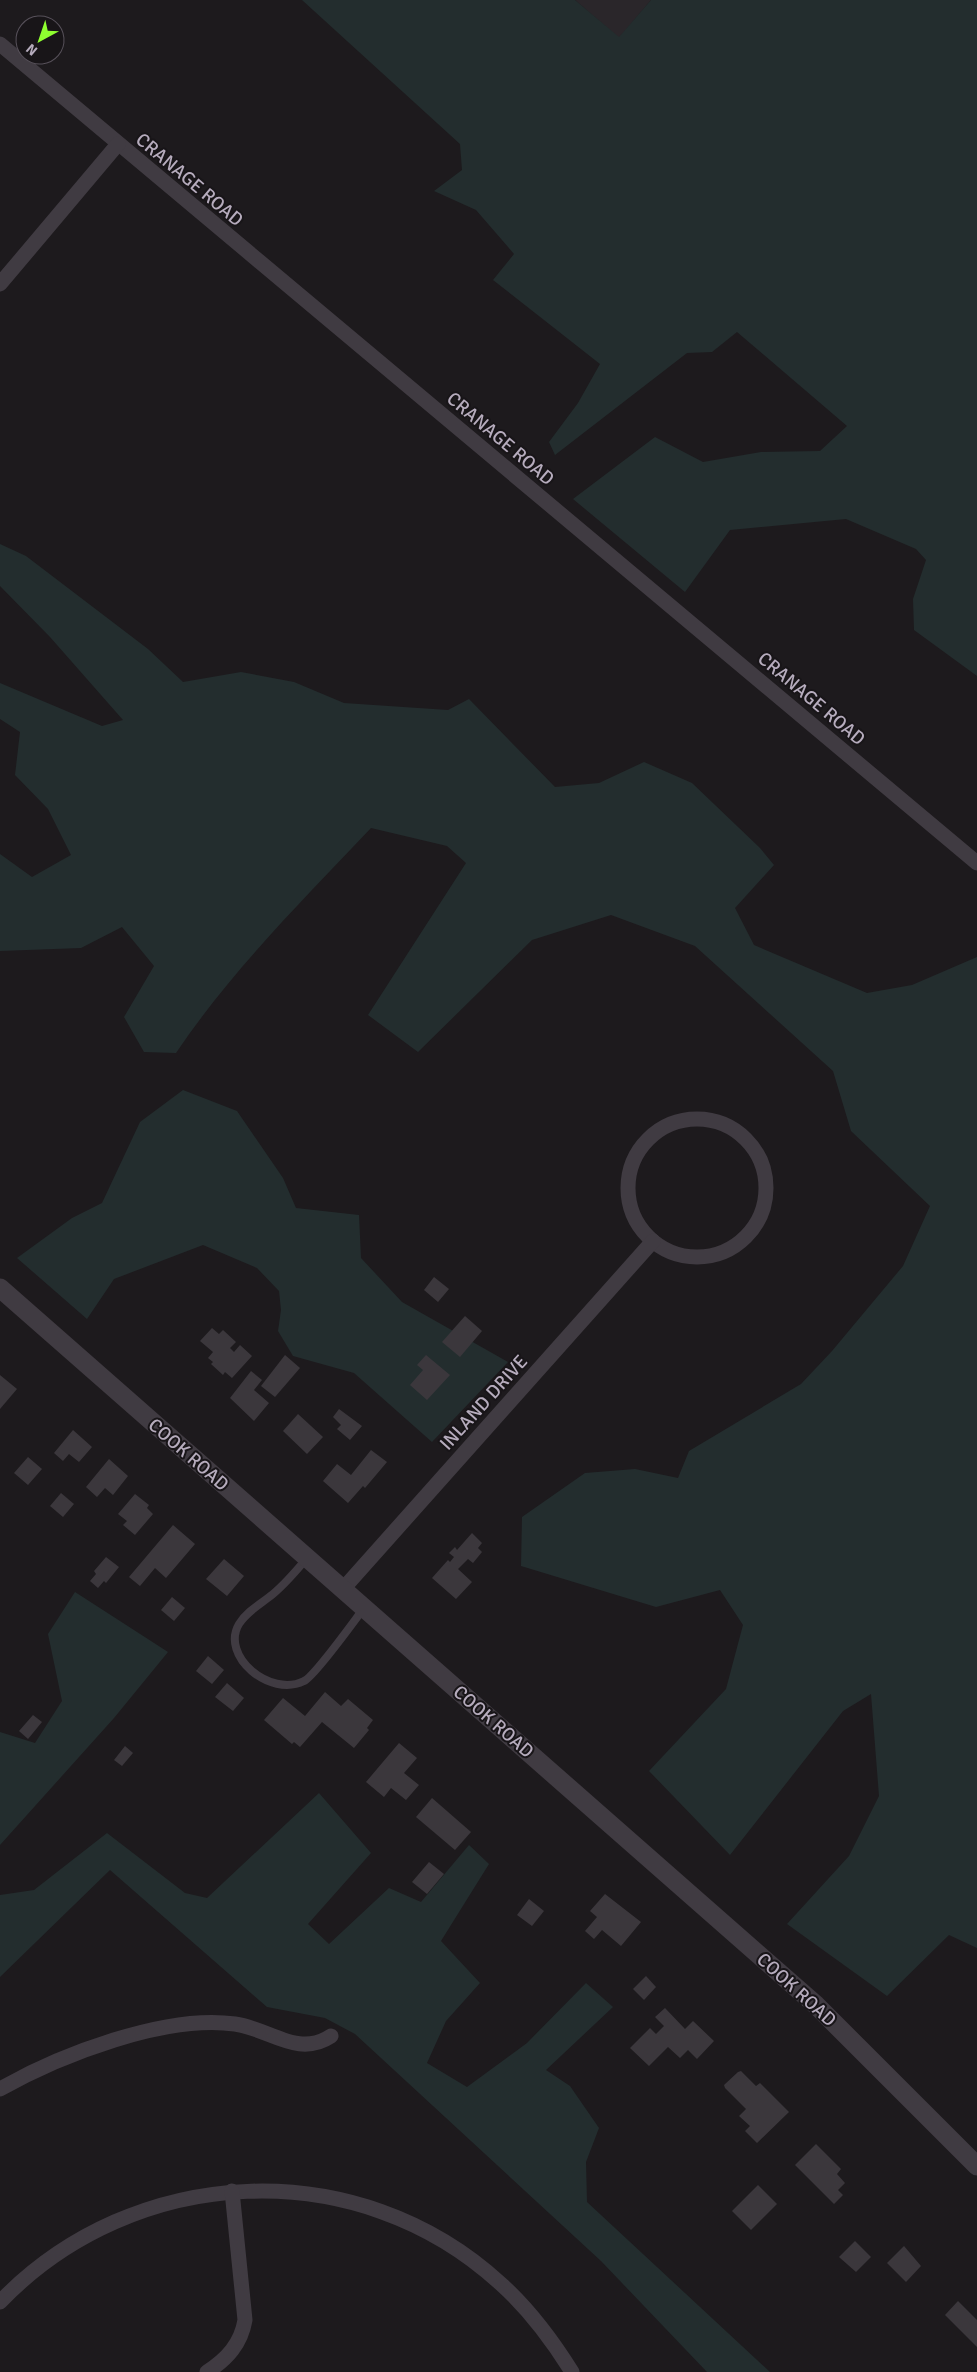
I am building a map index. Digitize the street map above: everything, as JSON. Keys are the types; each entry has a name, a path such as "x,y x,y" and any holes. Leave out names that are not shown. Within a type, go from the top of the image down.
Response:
{"street":[{"name":"CRANAGE ROAD","path":"0,44 977,863"},
{"path":"0,284 118,144"},
{"path":"699,1118 733,1128 751,1144 760,1158 766,1181 766,1195 760,1218 737,1245 715,1255 698,1257 674,1254 653,1242 638,1224 628,1195 631,1164 643,1143 654,1133 675,1122 699,1118"},
{"name":"INLAND DRIVE","path":"344,1589 653,1242"},
{"name":"COOK ROAD","path":"0,1288 816,2005 977,2166"},
{"path":"0,2089 56,2062 98,2046 182,2025 212,2022 235,2024 258,2030 293,2044 320,2044 332,2036"},
{"path":"0,2302 32,2272 58,2252 106,2225 143,2210 183,2199 232,2191 277,2190 327,2197 358,2204 416,2226 469,2258 501,2284 546,2333 572,2372"},
{"path":"207,2372 220,2364 233,2351 240,2340 245,2320 232,2191"}],"lane":[{"path":"308,1558 274,1594 247,1615 236,1631 236,1645 243,1662 256,1676 274,1684 287,1687 306,1680 364,1608"}],"shaded area":[{"path":"302,0 575,0 619,37 651,0 977,0 977,676 914,630 913,599 926,560 916,549 846,519 730,530 685,592 573,499 655,437 703,462 761,452 820,451 847,426 737,332 712,352 687,353 555,455 549,442 578,403 600,364 493,280 514,254 476,210 434,191 462,170 460,144"},
{"path":"575,0 651,0 619,38"},
{"path":"0,544 26,556 148,649 183,682 241,672 294,682 344,703 448,710 469,699 555,787 599,783 644,762 692,783 760,848 774,865 735,908 754,945 867,993 912,985 977,957 977,1948 949,1935 887,1996 787,1924 849,1856 879,1796 871,1694 843,1711 730,1855 649,1771 726,1689 743,1625 720,1590 656,1607 521,1566 522,1517 585,1473 635,1469 678,1478 689,1451 801,1384 832,1351 903,1266 930,1206 851,1131 833,1071 695,946 611,915 532,940 418,1052 368,1015 466,863 447,846 371,828 244,964 176,1053 144,1052 124,1017 154,966 122,927 81,948 0,951 0,854 32,877 71,855 48,809 15,775 20,732 0,719 0,683 102,726 123,720 50,637 0,586"},
{"path":"183,1090 237,1111 283,1178 296,1208 359,1215 361,1258 402,1302 508,1362 432,1442 354,1373 293,1356 278,1331 281,1310 279,1291 257,1268 203,1245 114,1279 87,1319 17,1258 72,1218 102,1203 140,1122"},
{"path":"75,1592 168,1652 114,1718 0,1845 0,1732 35,1743 62,1701 48,1634"},
{"path":"319,1793 371,1853 308,1924 329,1944 389,1888 421,1902 469,1845 489,1864 441,1941 480,1983 446,2021 427,2063 467,2087 527,2043 586,1983 613,2007 546,2070 570,2086 599,2128 586,2162 587,2202 770,2372 707,2372 601,2261 355,2034 325,2018 267,2007 110,1870 0,1977 0,1895 34,1890 107,1833 185,1893 207,1898"}],"building":[{"path":"434,1277 449,1289 438,1302 424,1290"},
{"path":"465,1316 482,1331 460,1357 442,1342"},
{"path":"212,1328 219,1334 223,1330 236,1342 230,1348 234,1352 240,1345 252,1356 232,1378 225,1372 223,1375 211,1364 213,1362 208,1358 213,1352 200,1341"},
{"path":"285,1355 300,1368 275,1397 261,1386"},
{"path":"426,1355 450,1375 427,1400 410,1385 423,1370 417,1365"},
{"path":"251,1371 262,1380 254,1390 269,1403 254,1421 230,1398"},
{"path":"0,1375 17,1389 0,1409"},
{"path":"339,1409 362,1426 350,1440 337,1429 341,1425 333,1417"},
{"path":"298,1414 323,1437 307,1454 283,1431"},
{"path":"73,1430 92,1447 79,1462 69,1454 63,1461 54,1453"},
{"path":"371,1450 387,1462 365,1488 363,1486 348,1503 323,1481 337,1464 351,1475"},
{"path":"28,1457 42,1469 28,1485 14,1473"},
{"path":"109,1459 128,1476 113,1495 105,1488 97,1497 86,1487"},
{"path":"61,1493 74,1504 63,1517 50,1506"},
{"path":"135,1494 149,1505 147,1508 153,1514 135,1535 123,1525 127,1521 118,1514"},
{"path":"173,1525 195,1544 166,1578 155,1568 140,1586 129,1577"},
{"path":"472,1533 482,1543 478,1548 482,1552 473,1563 468,1559 458,1569 472,1582 456,1599 432,1578 448,1560 450,1562 454,1557 449,1553 455,1547 457,1550"},
{"path":"106,1557 119,1567 106,1583 104,1581 98,1588 90,1581 96,1574 94,1571"},
{"path":"224,1559 244,1576 227,1596 206,1579"},
{"path":"172,1597 185,1608 174,1621 161,1610"},
{"path":"208,1656 224,1670 212,1684 196,1671"},
{"path":"227,1683 244,1698 233,1711 215,1697"},
{"path":"325,1692 341,1706 348,1699 373,1720 367,1728 369,1730 354,1748 322,1722 300,1747 294,1742 292,1744 264,1720 283,1698 305,1716"},
{"path":"33,1715 42,1722 28,1739 19,1731"},
{"path":"399,1743 417,1758 404,1773 419,1785 406,1800 391,1788 384,1797 366,1782"},
{"path":"125,1746 133,1753 122,1766 114,1760"},
{"path":"432,1798 471,1832 455,1850 416,1817"},
{"path":"429,1862 444,1874 427,1894 412,1882"},
{"path":"605,1894 641,1922 621,1946 602,1930 594,1939 585,1931 597,1917 590,1911"},
{"path":"529,1899 544,1911 532,1926 517,1915"},
{"path":"646,1976 656,1987 644,2000 633,1989"},
{"path":"665,2008 685,2029 693,2021 714,2041 697,2059 688,2050 680,2058 668,2047 649,2066 630,2048 650,2028 656,2034 664,2026 655,2017"},
{"path":"741,2071 756,2086 760,2083 789,2112 757,2143 745,2131 750,2126 739,2116 746,2109 724,2085"},
{"path":"816,2144 841,2169 837,2174 845,2183 838,2190 843,2195 834,2204 795,2165"},
{"path":"758,2185 777,2204 751,2230 732,2211"},
{"path":"855,2241 871,2257 856,2272 839,2257"},
{"path":"904,2246 921,2266 906,2282 887,2263"},
{"path":"958,2301 977,2320 977,2347 945,2315"}]}
